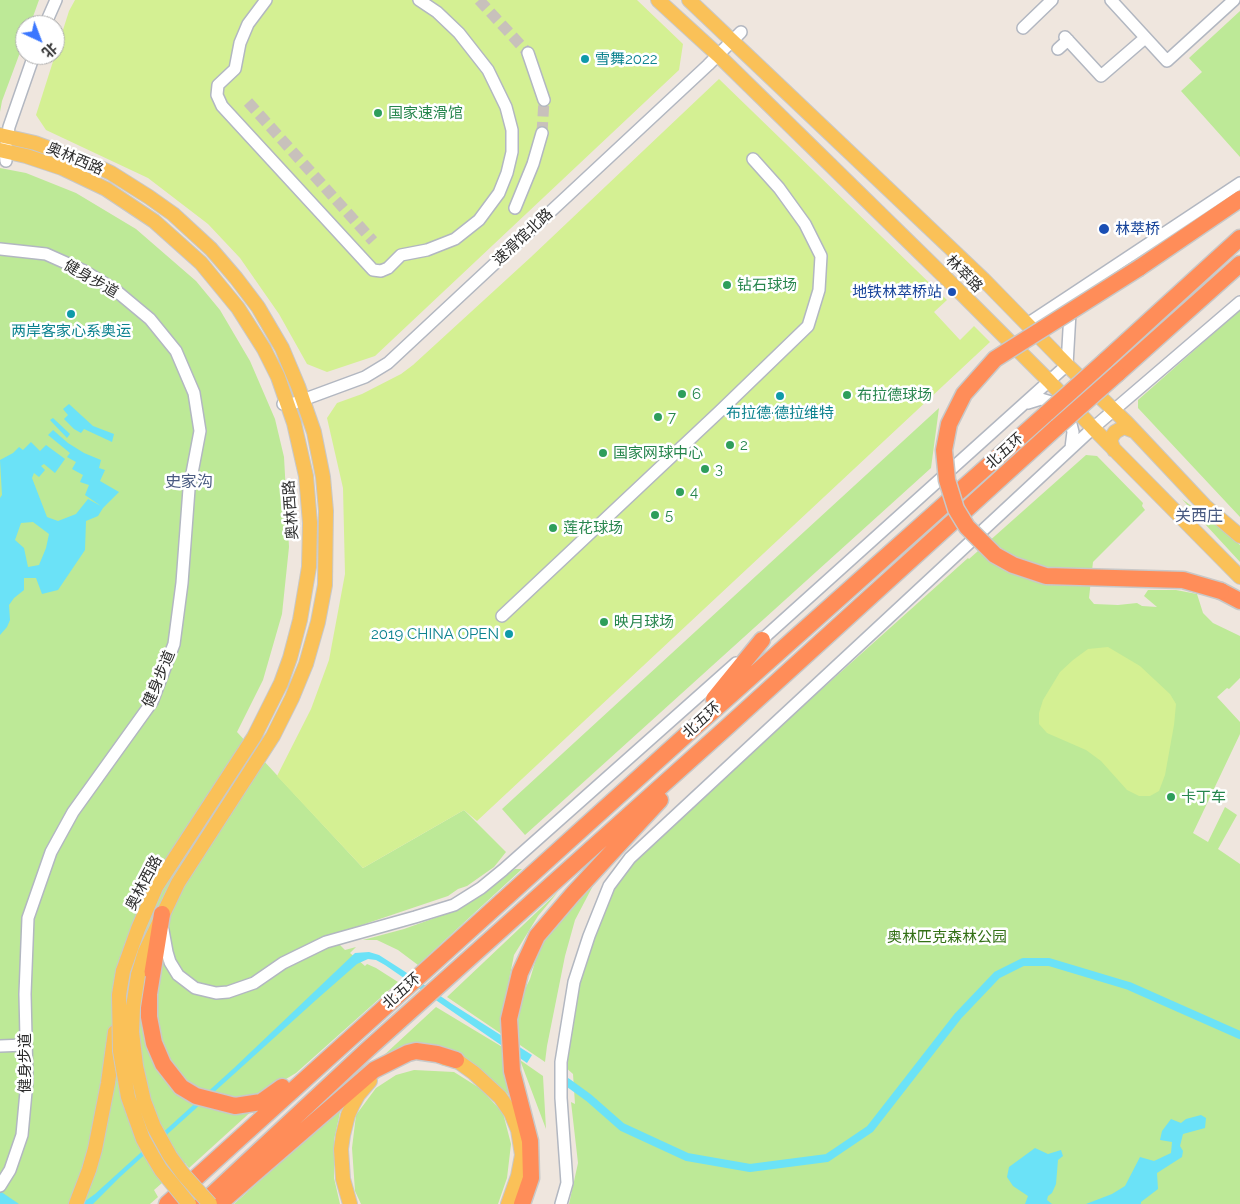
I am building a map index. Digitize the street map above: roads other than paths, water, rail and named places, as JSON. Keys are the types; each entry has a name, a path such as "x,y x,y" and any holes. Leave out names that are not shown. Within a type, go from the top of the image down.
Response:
{"highway":[{"path":"1240,199 1139,268 995,359 964,394 949,424 944,450 947,480 956,509 967,527 995,555 1013,565 1046,576 1183,580 1221,591 1240,602"},
{"name":"北五环","path":"167,1204 341,1045 1240,238"},
{"name":"北五环","path":"202,1204 423,1000 1240,264"},
{"path":"686,735 762,640"},
{"path":"522,1204 531,1178 530,1141 512,1071 509,1024 520,973 537,936 573,894 726,728"},
{"path":"162,914 149,994 149,1017 154,1042 163,1064 181,1087 192,1094 235,1106 261,1102 341,1045"},
{"path":"219,1204 374,1070 416,1051 456,1060"}],"main road":[{"name":"林萃路","path":"658,0 718,55 1028,360 1240,578"},
{"name":"林萃路","path":"689,0 710,20 737,37 752,60 983,279 1134,431 1205,506 1240,536"},
{"path":"696,34 710,20"},
{"path":"738,75 752,60"},
{"name":"奥林西路","path":"4,136 50,148 111,173 149,197 185,224 227,268 258,307 278,340 304,400 319,455 326,511 325,585 311,649 292,698 273,736 192,861 162,914 145,952 138,975 133,1007 132,1032 137,1074 152,1122 170,1156 183,1174 210,1204"},
{"name":"奥林西路","path":"3,154 62,168 98,185 132,205 184,245 222,286 249,324 278,377 304,462 310,523 309,567 296,640 280,683 254,737 156,887 134,937 123,971 119,995"},
{"path":"1028,360 1036,363 1042,361 1047,355 1047,345"},
{"path":"1114,450 1110,440 1115,432 1124,427 1134,431"},
{"path":"76,1204 89,1170 102,1116 119,995"},
{"path":"119,995 120,1051 128,1097 152,1155 161,1170 189,1204"},
{"path":"350,1204 343,1179 341,1149 348,1115 358,1095 373,1078 400,1063 424,1056 456,1060 474,1073 500,1097 511,1113 518,1130 522,1155 518,1176 508,1204"}],"street":[{"path":"49,15 56,0"},
{"path":"266,0 248,24 240,43 236,69 218,85 217,95 222,106 373,270 381,271 388,268 401,255 441,245 455,239 471,227 487,212 499,193 508,173 512,152 512,130 506,107 488,70 459,33 442,17 419,0"},
{"path":"1023,28 1052,0"},
{"path":"1111,0 1167,61 1234,0"},
{"name":"速滑馆北路","path":"286,404 304,400 365,377 388,363 737,37"},
{"path":"1058,49 1066,39 1101,76 1145,38"},
{"path":"528,53 544,100"},
{"path":"3,154 4,136 9,127 31,65"},
{"path":"515,208 533,164 542,133"},
{"path":"502,616 808,326 819,290 821,256 805,224 779,188 753,159"},
{"path":"1027,324 1240,183"},
{"name":"健身步道","path":"0,249 46,254 84,271 114,289 150,319 176,351 194,393 200,432 189,489 182,584 174,644 152,702 73,812 51,852 28,918 25,994 27,1081 22,1135 10,1170 0,1186"},
{"path":"162,914 167,952 170,962 178,975 195,988 216,993 228,992 254,983 283,963 326,942 454,905 481,888 762,640 1067,365 1071,295"},
{"path":"561,1204 567,1183 561,1098 561,1062 574,982 589,936 609,886 630,858 1071,448 1240,302"},
{"path":"1024,404 1041,399 1051,402 1071,424 1073,439 1071,448"},
{"path":"0,1046 25,1044"}],"water":[{"path":"69,404 93,426 114,434 112,442 84,429 81,433 74,429 64,419 68,415 63,409"},
{"path":"53,418 70,434 67,438 50,420"},
{"path":"53,430 68,443 84,453 101,460 99,468 105,470 100,481 119,492 103,508 98,516 86,521 85,550 58,590 42,594 36,578 24,578 24,590 9,605 10,620 0,635 0,498 2,495 0,460 13,453 19,447 23,450 31,442 40,451 46,445 65,459 55,473 44,464 41,466 45,470 39,477 34,473 32,478 47,517 58,521 76,514 88,499 101,506 85,495 89,485 80,482 83,475 72,469 76,462 67,457 70,453 48,435","holes":["33,522 49,534 39,565 28,567 24,548 15,540 21,523"]},
{"path":"369,952 379,955 532,1055 527,1063 385,965 376,960 368,959 357,964 316,1000 120,1177 93,1204 81,1204 95,1194 234,1068 355,953"},
{"path":"1201,1115 1206,1118 1205,1128 1183,1134 1180,1146 1183,1151 1182,1157 1157,1173 1158,1189 1141,1204 1086,1204 1112,1194 1125,1186 1140,1157 1154,1161 1171,1153 1172,1142 1160,1140 1162,1131 1171,1119 1181,1123 1186,1119"},
{"path":"1035,1148 1048,1154 1061,1150 1063,1156 1058,1160 1056,1184 1047,1200 1052,1204 1025,1204 1028,1196 1013,1186 1007,1177 1009,1167"},
{"path":"0,1191 19,1204 0,1204"}],"waterway":[{"path":"567,1082 589,1098 622,1127 687,1157 750,1168 827,1158 870,1129 958,1016 997,975 1023,962 1049,962 1129,986 1240,1035"}],"tunnel":[{"path":"479,0 528,53"},
{"path":"542,133 544,100"},
{"path":"248,102 373,241"}],"place":[{"name":"雪舞2022","path":"585,59"},
{"name":"国家速滑馆","path":"378,113"},
{"name":"林萃桥","path":"1104,229"},
{"name":"钻石球场","path":"727,285"},
{"name":"地铁林萃桥站","path":"952,292"},
{"name":"两岸客家心系奥运","path":"71,314"},
{"name":"6","path":"682,394"},
{"name":"布拉德球场","path":"847,395"},
{"name":"布拉德·德拉维特","path":"780,396"},
{"name":"7","path":"658,417"},
{"name":"2","path":"730,445"},
{"name":"国家网球中心","path":"603,453"},
{"name":"3","path":"705,469"},
{"name":"4","path":"680,492"},
{"name":"5","path":"655,515"},
{"name":"莲花球场","path":"553,528"},
{"name":"映月球场","path":"604,622"},
{"name":"2019 CHINA OPEN","path":"509,634"},
{"name":"卡丁车","path":"1171,797"}],"district":[{"name":"史家沟","path":"189,482"},
{"name":"关西庄","path":"1199,516"}],"park label":[{"name":"奥林匹克森林公园","path":"947,937"}]}
